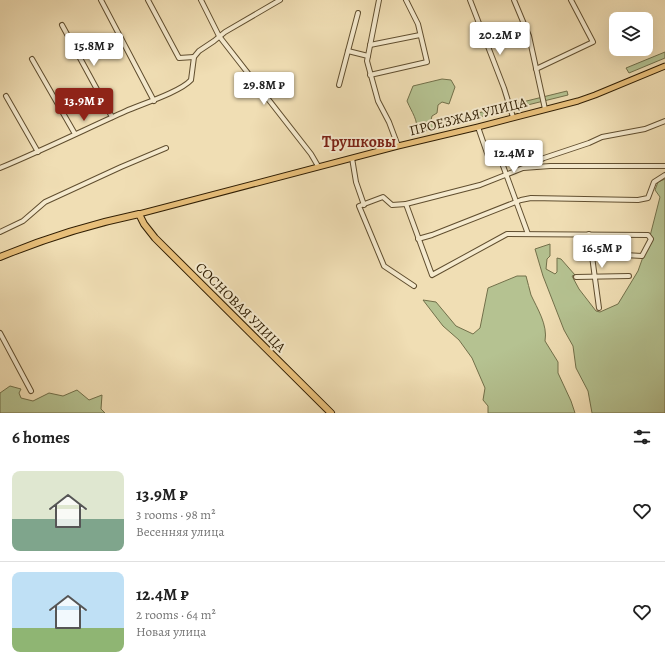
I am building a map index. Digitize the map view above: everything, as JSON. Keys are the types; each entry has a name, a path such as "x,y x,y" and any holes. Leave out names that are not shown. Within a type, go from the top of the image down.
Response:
{"highway":[{"path":"0,257 28,245 77,229 140,214"},
{"name":"СОСНОВАЯ УЛИЦА","path":"140,214 145,225 155,238 331,413"}],"main road":[{"name":"ПРОЕЗЖАЯ УЛИЦА","path":"140,214 318,166 478,127 595,95 665,66"}],"street":[{"path":"101,0 154,101"},
{"path":"148,0 179,58 194,57"},
{"path":"201,0 220,37 314,158 318,166"},
{"path":"0,168 112,117 154,101 186,84 191,80 194,57 199,51 280,0"},
{"path":"379,0 367,60 378,101 389,122 398,146"},
{"path":"370,75 427,62 418,24 406,0"},
{"path":"470,0 504,88 513,117"},
{"path":"514,0 529,36 545,109"},
{"path":"536,70 594,42 571,0"},
{"path":"339,85 358,13"},
{"path":"62,25 112,117"},
{"path":"370,45 420,35"},
{"path":"348,51 368,56"},
{"path":"32,59 75,134"},
{"path":"6,96 38,152"},
{"path":"414,286 384,266 359,206 383,197 386,198 392,205 406,204 480,185 544,158 589,143 602,137 645,129 665,121"},
{"path":"478,127 488,156 500,160 528,234"},
{"path":"0,232 23,221 45,202 166,148"},
{"path":"352,158 356,182 364,205"},
{"path":"523,168 550,166 665,166"},
{"path":"418,239 432,235 515,202 530,198 638,200 648,198 654,182 665,174"},
{"path":"406,204 432,275 508,234 648,235 650,239 642,256 625,255"},
{"path":"589,234 599,308"},
{"path":"576,277 629,276"},
{"path":"0,333 31,390"}],"green space":[{"path":"665,52 665,58 629,73 626,68"},
{"path":"442,79 451,80 455,87 449,104 442,102 438,105 437,113 432,116 431,120 438,128 417,133 416,120 407,101 413,86"},
{"path":"567,91 568,95 479,117 478,113"},
{"path":"665,179 665,413 592,413 588,391 576,368 573,346 564,330 543,276 535,249 550,244 550,256 547,259 546,269 555,274 557,272 557,258 561,259 575,275 572,276 579,289 596,311 600,312 618,304 638,271 649,240 660,197 655,190 658,182"},
{"path":"517,276 526,276 531,295 539,311 545,329 545,341 558,362 558,373 575,413 488,413 488,406 483,400 485,388 472,358 459,340 443,326 423,300 436,302 456,326 473,334 480,328 488,288"},
{"path":"10,386 21,389 19,393 21,398 33,401 49,393 63,396 77,390 89,400 102,395 101,409 105,413 0,413 0,393"}],"district":[{"name":"Трушковы","path":"359,141"}]}
